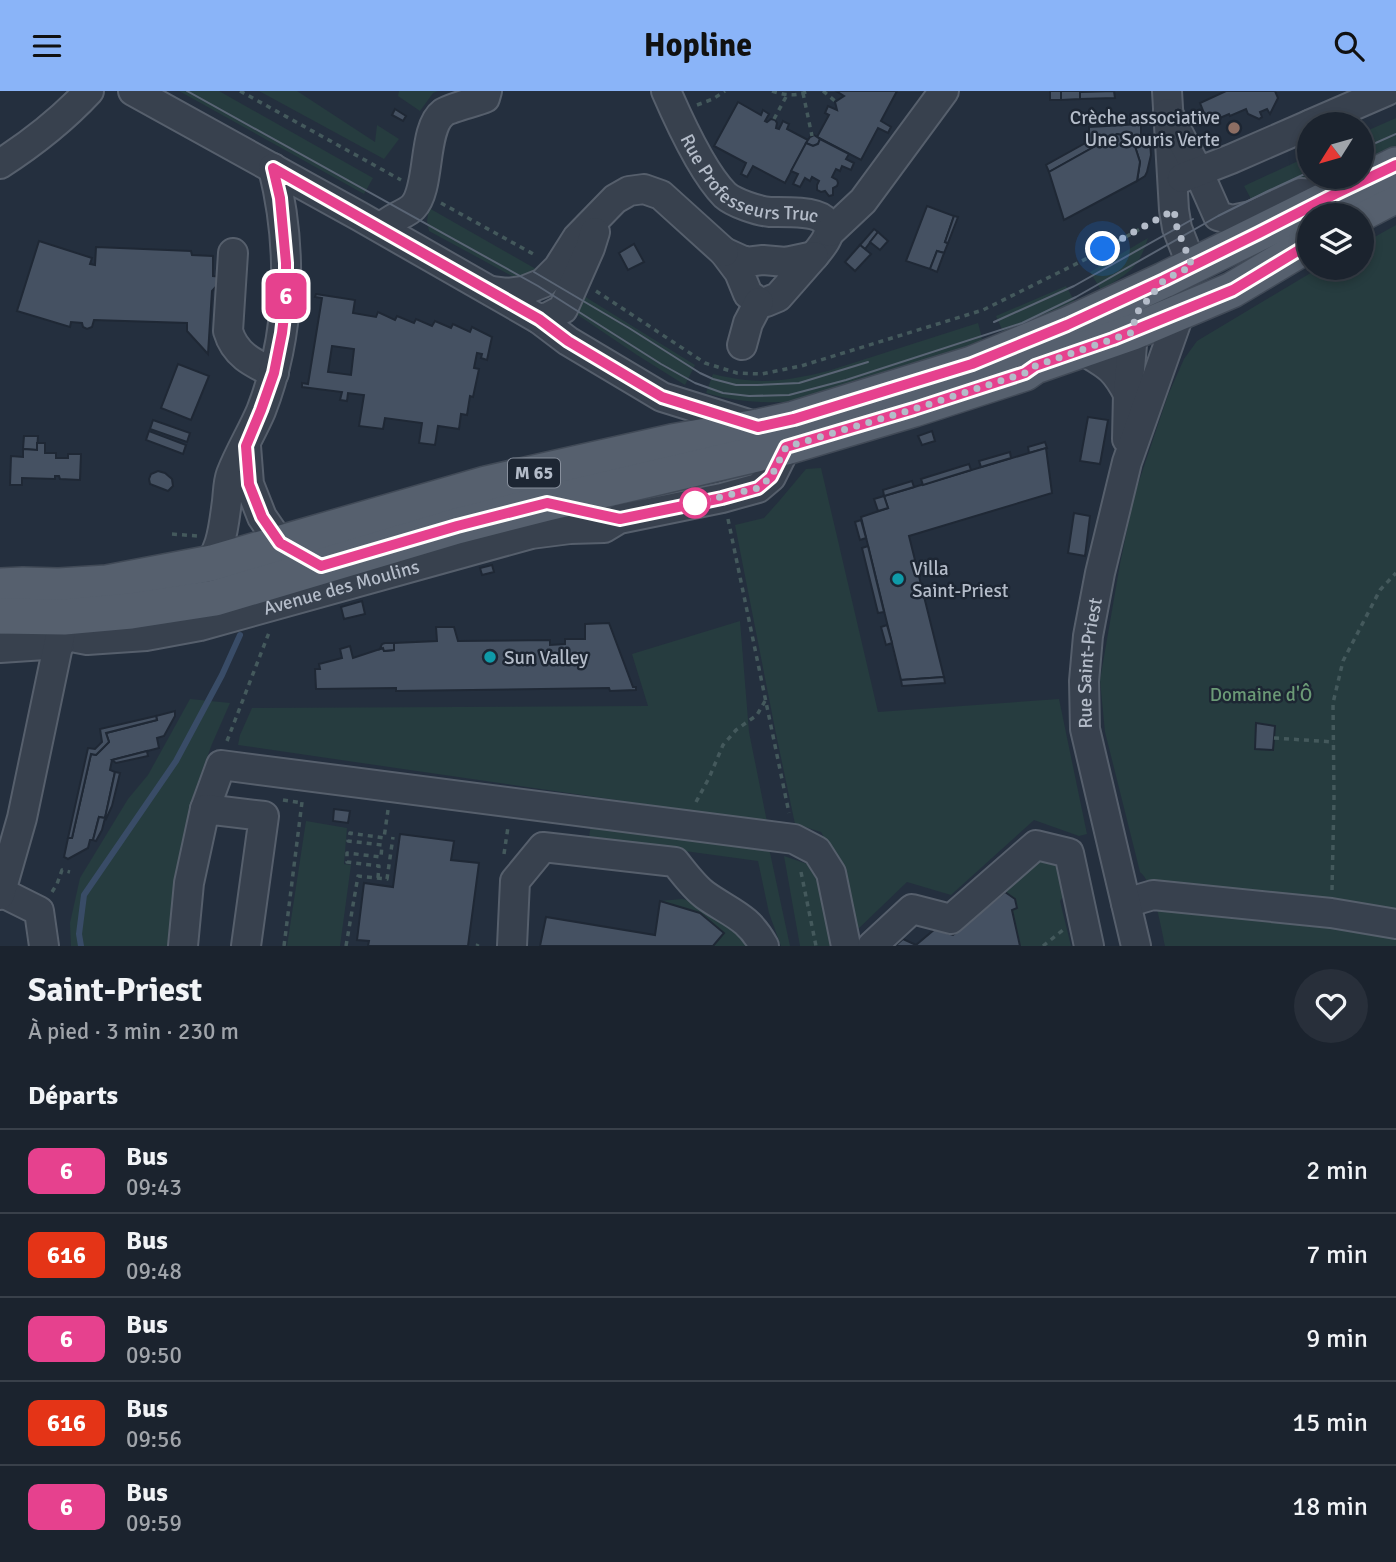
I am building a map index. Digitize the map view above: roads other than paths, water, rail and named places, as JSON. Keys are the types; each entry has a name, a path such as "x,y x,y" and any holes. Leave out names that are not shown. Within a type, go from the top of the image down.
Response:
{"main road":[{"name":"Avenue des Moulins","path":"1348,203 1396,165"},
{"name":"Avenue des Moulins","path":"1352,203 1396,195"},
{"name":"Avenue des Moulins","path":"11,585 107,583 212,563 485,484 672,442 772,437 794,419 972,364 1067,325 1192,266 1297,224"},
{"name":"Avenue des Moulins","path":"0,616 62,632 131,611 215,598 772,437 914,409 1025,373 1035,366 1133,332 1233,290 1297,251"},
{"path":"1133,332 1135,315 1192,266 1224,267 1215,280 1180,312"}],"street":[{"path":"0,164 35,141 73,109 89,91"},
{"path":"133,91 491,291 551,314 568,341 662,397 772,437"},
{"path":"444,265 415,218 423,203 420,192 432,128 443,113 485,99 487,91"},
{"path":"830,232 863,201 944,91"},
{"path":"1339,112 1387,91"},
{"name":"Rue Professeurs Truc","path":"491,291 523,291 543,283 558,268 577,238 615,199 629,191 644,189 661,195 724,252 739,272 748,294 759,302 772,301 778,297 827,239 830,232 827,223 822,217 811,214 759,211 727,196 706,170 671,102"},
{"path":"1168,102 1186,176 1218,216 1232,220 1251,216 1301,193 1343,203"},
{"path":"1218,216 1218,237 1192,266 1177,228 1174,210 1186,176 1297,131"},
{"path":"212,563 222,537 231,475 261,410 274,373 282,333 286,263 280,198 273,168"},
{"path":"381,229 386,223 423,203"},
{"path":"551,314 590,249 601,213"},
{"name":"Rue Professeurs Truc","path":"724,252 746,262 786,262 814,256"},
{"path":"233,253 228,331 232,343 255,364 274,373"},
{"path":"742,345 748,323 759,302"},
{"name":"Rue Saint-Priest","path":"1136,946 1084,729 1088,636 1127,462 1180,312"},
{"name":"Rue Saint-Priest","path":"1127,462 1128,394 1133,332"},
{"path":"1082,350 1118,375 1128,394"},
{"path":"662,397 670,422 672,442"},
{"name":"Avenue des Moulins","path":"11,585 45,599 62,632 87,640 146,636 201,627 531,534 604,528 620,519 758,488 771,477 772,437"},
{"name":"Avenue des Moulins","path":"620,519 547,503 557,489 652,466 672,442"},
{"path":"246,446 249,484 262,517 280,543 321,566"},
{"name":"Avenue des Moulins","path":"62,632 72,605 194,584 212,563"},
{"path":"0,648 62,632 22,818 1,893 39,911 44,946"},
{"path":"183,946 189,883 205,809 221,765 794,839 817,851 831,873 846,946"},
{"path":"205,809 264,816 246,946"},
{"path":"872,946 912,909 951,919 1036,845 1069,853 1089,946"},
{"path":"512,946 515,881 543,847 675,862 703,894 749,923 764,946"},
{"path":"1126,904 1153,895 1331,913 1396,924"}],"waterway":[{"path":"81,946 79,934 84,895 176,761 240,635"}],"tram line":[{"path":"187,91 538,286 695,383 723,393 749,396 789,395 846,380 1022,323 1076,297 1218,216 1297,178"},
{"path":"1374,144 1396,134"},
{"path":"994,322 1074,286 1193,219"},
{"path":"534,272 713,379 736,385 799,383 868,362"}],"place":[{"name":"Crèche associative Une Souris Verte","path":"1234,128"},
{"name":"Villa Saint-Priest","path":"898,579"},
{"name":"Sun Valley","path":"490,657"}],"park label":[{"name":"Domaine d'Ô","path":"1261,694"}]}
